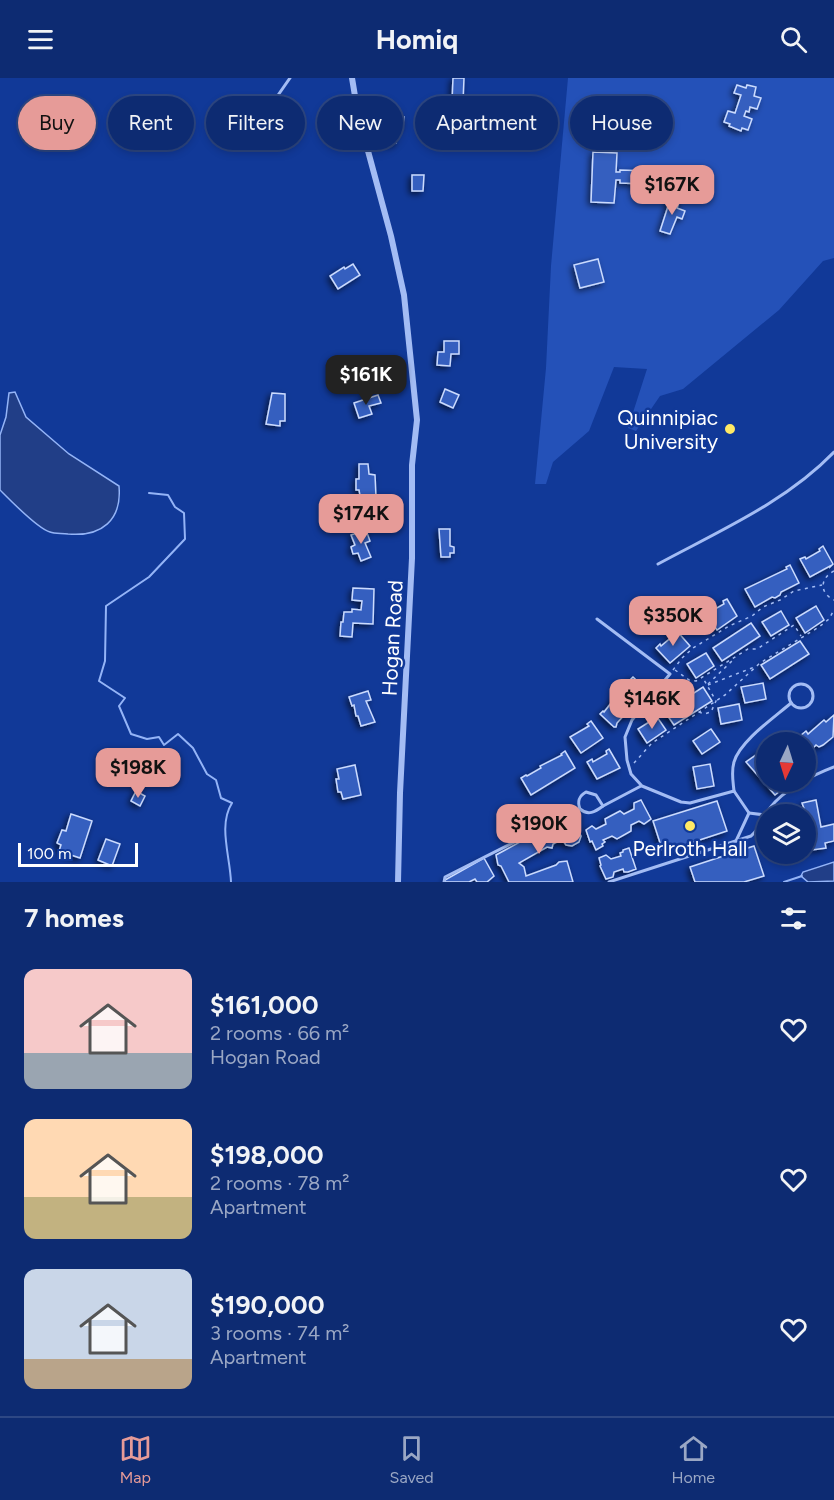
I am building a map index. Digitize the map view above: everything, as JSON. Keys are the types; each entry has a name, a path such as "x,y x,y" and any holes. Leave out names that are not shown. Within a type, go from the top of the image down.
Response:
{"street":[{"name":"Hogan Road","path":"352,78 360,123 391,236 404,295 417,420 412,475 412,558 400,793 398,882"}],"lane":[{"path":"277,96 290,78"},
{"path":"658,564 766,505 801,483 834,452"},
{"path":"597,619 670,674 627,728 626,749 629,768 642,786 681,802 690,803 734,791"},
{"path":"806,684 812,689 814,697 807,707 799,708 791,703 789,695 795,685 806,684"},
{"path":"756,814 749,813 734,791 732,772 738,752 791,703"},
{"path":"774,804 791,789 834,767"},
{"path":"444,882 446,877 580,809 590,813 642,786"},
{"path":"580,809 579,797 589,792 596,795 603,806"},
{"path":"736,841 749,813"},
{"path":"609,882 751,836 756,832"}],"path":[{"path":"670,674 687,652 794,591 822,585 834,571"},
{"path":"822,585 826,595 834,600"},
{"path":"629,768 652,743 716,700 758,665 829,619 834,610"},
{"path":"674,669 693,681 747,649 757,648 794,625 802,637"},
{"path":"708,685 734,658"},
{"path":"708,685 758,665"},
{"path":"703,677 716,700"},
{"path":"698,712 704,714 711,712 716,700"}],"shaded area":[{"path":"568,78 834,78 834,258 823,261 779,310 683,389 660,396 636,431 628,428 647,369 614,367 589,431 553,462 546,484 535,484 546,368 551,266","holes":["737,85 746,88 747,85 756,87 754,96 761,98 757,109 750,107 749,111 746,111 744,116 748,130 729,127 730,124 725,122 728,111 735,113 741,95","594,152 617,153 616,172 648,172 647,184 620,183 620,180 616,180 614,203 591,202","671,197 679,200 677,208 685,211 682,219 677,217 670,234 660,230","598,259 603,282 580,288 574,265"]},
{"path":"15,392 26,417 69,454 119,486 117,508 113,517 100,529 80,534 50,532 31,520 0,490 0,435 6,417 9,393"},
{"path":"834,862 834,881 808,882 801,876 803,872"}],"building":[{"path":"453,78 464,78 463,96 452,96"},
{"path":"737,85 746,88 747,85 756,87 754,96 761,98 757,109 750,107 749,112 746,111 744,116 752,119 748,130 742,128 741,131 724,122 728,111 735,113 741,95 734,93"},
{"path":"593,152 617,153 616,172 620,170 648,171 647,184 620,183 620,180 616,180 614,203 591,202"},
{"path":"412,175 424,175 423,191 412,191"},
{"path":"671,197 680,200 677,208 685,211 682,219 677,217 670,234 660,231"},
{"path":"598,259 604,282 580,288 574,265"},
{"path":"353,264 360,275 338,289 330,276"},
{"path":"444,341 459,341 459,354 451,354 450,366 437,365 438,352 444,352"},
{"path":"445,389 459,395 453,408 440,402"},
{"path":"272,393 285,394 285,421 280,421 280,426 266,424"},
{"path":"378,395 381,403 369,406 372,414 359,418 354,403"},
{"path":"359,464 368,464 369,474 375,475 376,497 360,495 359,490 356,490"},
{"path":"439,529 450,529 450,546 454,547 454,553 450,553 450,557 441,557"},
{"path":"366,530 370,541 365,543 371,557 361,561 358,553 353,554 351,547 355,545 351,535"},
{"path":"823,546 833,564 810,577 800,559 805,557 806,559 820,551 819,549"},
{"path":"790,565 799,583 755,607 745,589 787,569 786,567"},
{"path":"353,588 374,589 373,624 353,623 352,637 340,636 344,612 352,612 352,609 361,610 362,601 352,600"},
{"path":"727,599 737,616 717,630 705,612 709,610 710,612 724,604 723,601"},
{"path":"816,606 824,620 805,633 796,618"},
{"path":"781,611 789,625 771,636 762,622"},
{"path":"751,623 760,636 722,661 713,648"},
{"path":"676,630 690,646 670,663 656,648 674,635 672,633"},
{"path":"800,641 809,654 770,679 761,665"},
{"path":"706,653 714,666 696,678 687,664"},
{"path":"633,677 647,690 633,705 635,706 630,712 626,713 614,727 600,714"},
{"path":"763,683 766,699 745,703 741,687"},
{"path":"703,687 712,701 674,725 665,712"},
{"path":"368,691 371,700 366,701 375,722 361,726 349,697"},
{"path":"739,704 742,720 721,724 718,708"},
{"path":"834,715 833,737 819,747 816,745 816,732 810,732 824,720 826,722"},
{"path":"657,717 666,730 647,743 638,729"},
{"path":"591,721 603,738 581,753 570,737 589,726 587,724"},
{"path":"711,729 720,742 702,754 693,741"},
{"path":"609,749 620,768 597,779 587,762 592,759 593,762 607,754 606,751"},
{"path":"565,751 575,768 531,795 521,778 541,768 540,766 562,755"},
{"path":"756,755 756,773 746,762"},
{"path":"710,764 714,786 697,789 693,767"},
{"path":"355,765 361,795 343,799 341,792 338,792 337,769"},
{"path":"136,791 145,796 140,806 131,801"},
{"path":"641,800 651,819 644,824 639,821 631,825 631,831 617,839 612,836 603,840 605,842 603,846 596,850 586,830 592,826 596,829 606,824 605,819 620,811 624,814 634,809 634,803"},
{"path":"816,800 821,827 834,824 834,841 825,843 826,848 816,849 816,804 802,803"},
{"name":"Perlroth Hall","path":"717,801 727,831 663,852 653,821"},
{"path":"71,814 92,821 80,858 59,851 61,845 57,843 62,830 66,831"},
{"path":"562,819 567,828 577,829 581,836 579,842 572,846 566,845 562,839 553,844 552,848 547,847 519,863 524,867 526,876 559,862 567,861 573,882 509,882 501,866 498,865 496,855"},
{"path":"106,839 120,844 112,866 98,860"},
{"path":"754,846 756,864 760,864 764,876 744,882 695,882 690,867"},
{"path":"629,848 636,869 628,872 624,872 623,869 614,872 613,877 606,879 599,858 606,855 611,859 621,856 620,853 623,850"},
{"path":"484,858 494,876 487,882 477,882 475,879 469,882 445,882 445,880"}],"waterway":[{"path":"149,493 168,495 175,507 184,513 185,539 149,577 106,606 105,661 99,681 125,698 119,706 131,734 147,739 159,737 164,745 178,734 193,748 207,774 216,780 221,798 232,803 225,831 231,882"},
{"path":"784,882 802,876"}],"place":[{"name":"Quinnipiac University","path":"730,429"},
{"name":"Perlroth Hall","path":"690,826"}]}
